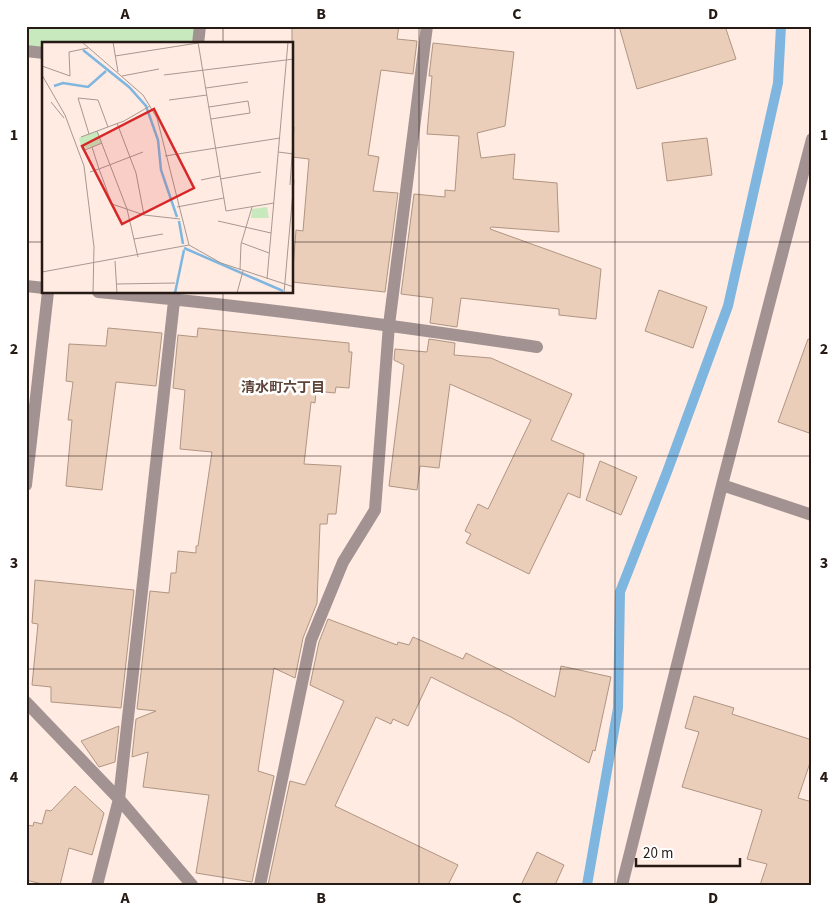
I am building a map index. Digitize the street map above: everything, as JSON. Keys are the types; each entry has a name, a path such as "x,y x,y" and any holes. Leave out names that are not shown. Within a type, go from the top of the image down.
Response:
{"street":[{"path":"198,42 200,26"},
{"path":"260,885 311,640 343,562 375,510 389,325 427,26"},
{"path":"26,51 42,53"},
{"path":"622,885 722,485 812,140"},
{"path":"26,286 42,288"},
{"path":"26,485 48,294"},
{"path":"136,294 174,296 537,347"},
{"path":"97,885 119,799 174,296"},
{"path":"722,485 812,515"},
{"path":"26,702 119,799 192,885"}],"green space":[{"path":"26,26 200,26 198,42 42,42 42,51 26,49"}],"building":[{"path":"292,26 399,26 397,39 417,41 413,74 381,70 368,155 379,157 373,191 398,193 385,292 294,282 296,230 303,231 309,159 294,157 294,42 292,42"},
{"path":"619,26 725,26 736,59 637,89"},
{"path":"433,43 514,52 505,126 477,133 481,158 515,154 513,179 557,183 559,232 491,227 490,229 601,269 596,319 559,315 559,309 461,298 457,327 430,323 433,298 401,294 414,194 445,197 445,190 455,191 459,136 427,134 432,76 429,76"},
{"path":"707,138 712,175 667,181 662,143"},
{"path":"659,290 707,307 693,348 645,331"},
{"path":"108,328 162,333 156,386 116,382 102,490 66,486 72,420 68,420 73,382 66,381 69,344 106,346"},
{"path":"198,328 349,343 349,352 352,352 349,388 336,387 335,393 316,391 315,403 311,402 304,464 341,466 336,514 328,514 327,524 320,524 317,603 303,638 295,678 274,668 258,771 274,776 252,882 196,873 209,795 143,787 148,752 132,757 136,719 156,711 137,709 150,591 169,593 171,573 176,573 178,551 196,553 196,546 198,546 212,452 180,449 185,390 173,388 178,335 197,337"},
{"path":"429,339 455,343 454,355 491,358 572,394 551,440 584,454 580,498 568,493 529,574 466,543 471,534 465,531 478,504 488,509 531,420 450,384 439,468 420,466 417,490 389,486 404,365 394,360 395,349 427,352"},
{"path":"808,339 812,340 812,434 778,422"},
{"path":"600,461 637,477 621,515 586,500"},
{"path":"35,580 134,590 121,708 51,702 51,687 32,685 38,624 32,623"},
{"path":"328,619 397,645 398,642 409,645 413,637 463,659 466,653 555,697 561,666 611,677 595,751 593,750 589,763 511,717 431,677 408,726 393,719 391,724 376,717 335,806 458,865 448,885 268,885 290,781 305,785 344,701 310,685 319,642"},
{"path":"694,696 734,708 732,714 812,740 812,757 798,798 812,802 812,885 760,885 767,864 747,859 762,810 682,787 699,732 685,728"},
{"path":"119,726 115,762 99,767 81,741"},
{"path":"75,786 104,813 92,855 69,848 60,885 46,885 26,880 26,825 33,826 34,822 42,824 46,810 51,811"},
{"path":"537,852 564,865 555,885 521,885"}],"waterway":[{"path":"587,885 618,708 620,592 667,472 728,306 778,83 781,26"}],"district":[{"name":"清水町六丁目","path":"283,387"}]}
